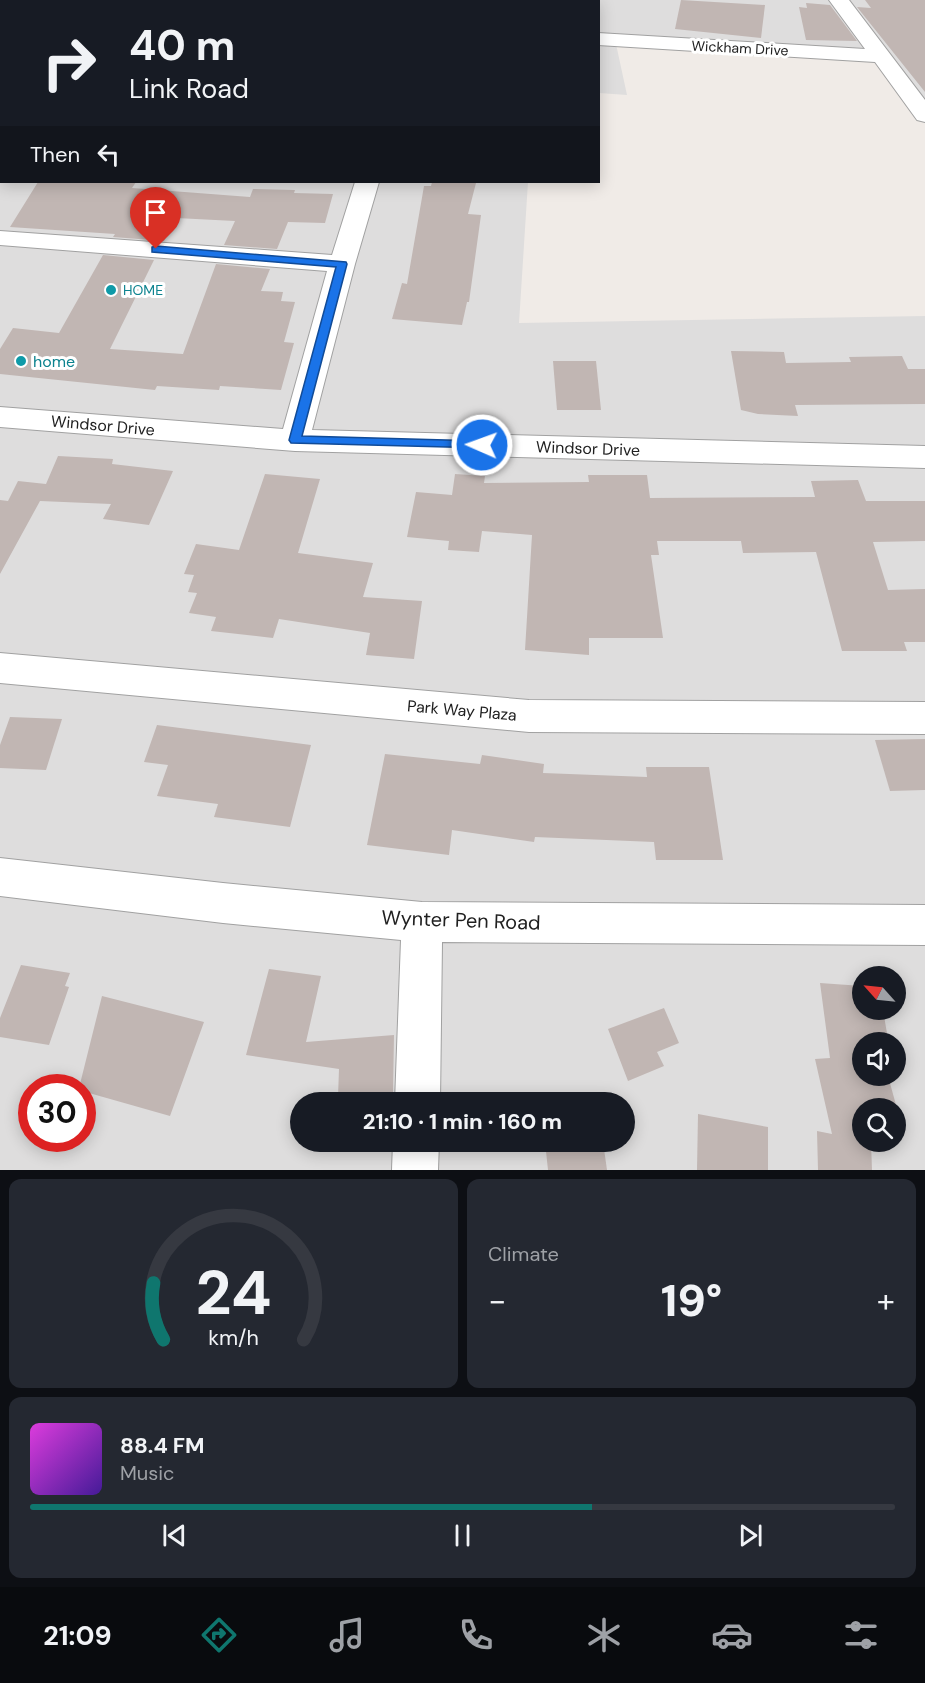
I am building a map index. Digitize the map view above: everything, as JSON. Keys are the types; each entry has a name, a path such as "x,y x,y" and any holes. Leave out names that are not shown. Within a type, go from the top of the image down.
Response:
{"street":[{"path":"839,0 925,115"},
{"name":"Wickham Drive","path":"600,39 881,56"},
{"path":"295,440 342,264 367,183"},
{"path":"0,238 342,264"},
{"name":"Windsor Drive","path":"0,417 295,440 925,457"},
{"name":"Park Way Plaza","path":"0,668 529,716 925,718"},
{"name":"Wynter Pen Road","path":"0,877 223,903 422,922 925,925"},
{"path":"417,1092 422,922"},
{"path":"416,1152 416,1170"}],"shaded area":[{"path":"600,0 925,0 925,115 882,55 616,44 627,95 600,93"},
{"path":"0,183 528,183 519,323 925,316 925,1170 0,1170"}],"building":[{"path":"681,0 765,5 761,38 675,29"},
{"path":"865,0 925,0 925,92 857,7 871,8"},
{"path":"806,3 830,5 857,41 806,40 799,7 807,8"},
{"path":"37,183 135,183 132,188 250,197 253,189 333,194 325,223 288,222 277,249 224,245 235,221 176,218 164,241 113,237 115,234 10,227"},
{"path":"432,183 476,183 468,214 481,215 469,302 467,302 462,325 392,319 402,283 407,284 424,186 431,186"},
{"path":"103,255 154,260 110,349 183,354 216,264 270,269 261,291 283,292 281,301 295,302 284,342 294,343 281,390 220,386 219,390 157,386 155,390 0,374 0,349 13,328 59,333"},
{"path":"731,351 784,352 786,363 851,362 849,357 902,356 908,369 925,369 925,404 795,405 798,416 758,414 741,410"},
{"path":"553,361 596,361 601,410 557,410"},
{"path":"58,456 113,459 112,464 173,471 149,525 103,519 111,504 40,501 0,574 0,500 8,501 18,481 46,484"},
{"path":"265,474 320,479 298,553 373,563 363,597 422,601 414,659 366,655 370,633 279,619 273,638 211,631 216,617 189,613 197,593 188,592 194,575 184,574 196,544 239,550"},
{"path":"455,474 485,476 484,483 589,482 588,475 647,475 650,498 815,497 811,481 858,480 866,501 925,501 925,541 873,542 888,590 925,589 925,642 904,642 907,651 842,651 816,552 743,553 741,541 657,541 659,555 651,555 663,638 589,638 589,655 525,650 532,535 482,531 479,552 448,550 449,541 407,537 416,492 452,495"},
{"path":"10,717 62,719 46,770 0,768 0,745"},
{"path":"157,725 311,745 290,827 214,817 218,804 157,796 168,765 144,762"},
{"path":"925,739 925,790 890,791 875,740"},
{"path":"385,754 480,764 482,755 544,764 543,773 647,777 646,767 709,767 723,860 656,860 654,842 535,837 534,842 452,830 449,855 367,845"},
{"path":"21,965 70,973 65,986 69,987 49,1045 0,1037 0,1018"},
{"path":"269,969 321,976 306,1042 394,1035 393,1092 338,1092 339,1069 246,1055"},
{"path":"820,983 852,985 852,1020 885,1020 887,1032 852,1032 852,1086 891,1086 894,1098 852,1098 852,1152 871,1152 872,1170 818,1170 817,1131 832,1134 815,1059 830,1058"},
{"path":"102,996 204,1022 170,1116 96,1095 96,1074 82,1074"},
{"path":"664,1008 679,1043 657,1052 664,1066 628,1081 608,1029"},
{"path":"698,1114 768,1127 768,1170 697,1170"},
{"path":"546,1152 604,1152 607,1170 548,1170"}],"place":[{"name":"HOME","path":"111,290"},
{"name":"home","path":"21,361"}],"route":[{"path":"156,249 342,264 295,440 482,445"}]}
